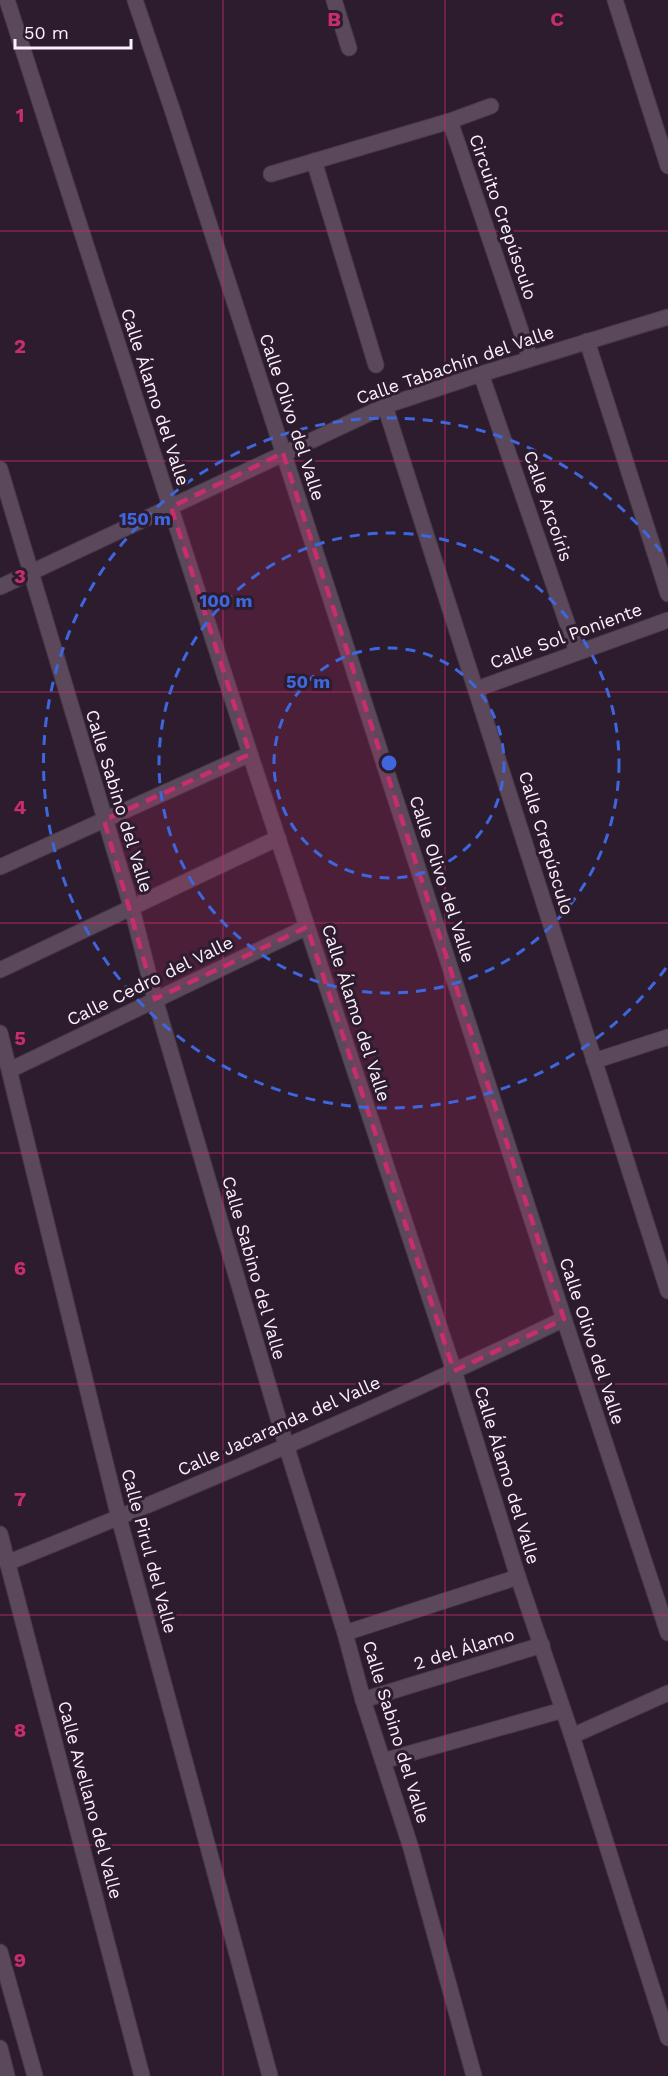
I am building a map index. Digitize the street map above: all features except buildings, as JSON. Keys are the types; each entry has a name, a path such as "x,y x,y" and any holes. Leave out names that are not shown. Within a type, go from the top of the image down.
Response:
{"street":[{"name":"Calle Álamo del Valle","path":"7,0 250,754 454,1371 518,1577 572,1736 668,2038"},
{"name":"Calle Olivo del Valle","path":"135,0 668,1633"},
{"path":"334,0 349,48"},
{"path":"615,0 668,166"},
{"name":"Circuito Crepúsculo","path":"271,174 450,121 491,106"},
{"name":"Circuito Crepúsculo","path":"450,121 531,358"},
{"path":"314,162 376,365"},
{"name":"Calle Tabachín del Valle","path":"0,587 385,406 531,358 668,317"},
{"path":"587,341 668,594"},
{"name":"Calle Arcoíris","path":"481,374 577,652"},
{"name":"Calle Crepúsculo","path":"385,406 668,1291"},
{"name":"Calle Sabino del Valle","path":"0,469 132,909 155,999 286,1445 345,1633 363,1700 411,1848 474,2076"},
{"name":"Calle Sol Poniente","path":"477,689 668,620"},
{"path":"0,867 250,754"},
{"path":"0,970 278,838"},
{"name":"Calle Cedro del Valle","path":"10,1070 307,927"},
{"name":"Calle Pirul del Valle","path":"0,1033 120,1518 270,2076"},
{"path":"594,1061 668,1037"},
{"name":"Calle Jacaranda del Valle","path":"7,1563 120,1518 454,1371 564,1319"},
{"name":"Calle Avellano del Valle","path":"0,1534 142,2076"},
{"path":"345,1633 518,1577"},
{"name":"2 del Álamo","path":"363,1700 542,1645"},
{"path":"572,1736 668,1693"},
{"path":"383,1761 563,1710"},
{"path":"1,1962 35,2076"},
{"path":"0,2048 7,2076"}],"highlighted area":[{"path":"283,453 564,1319 454,1371 307,927 155,999 104,820 250,754 171,507"}]}
